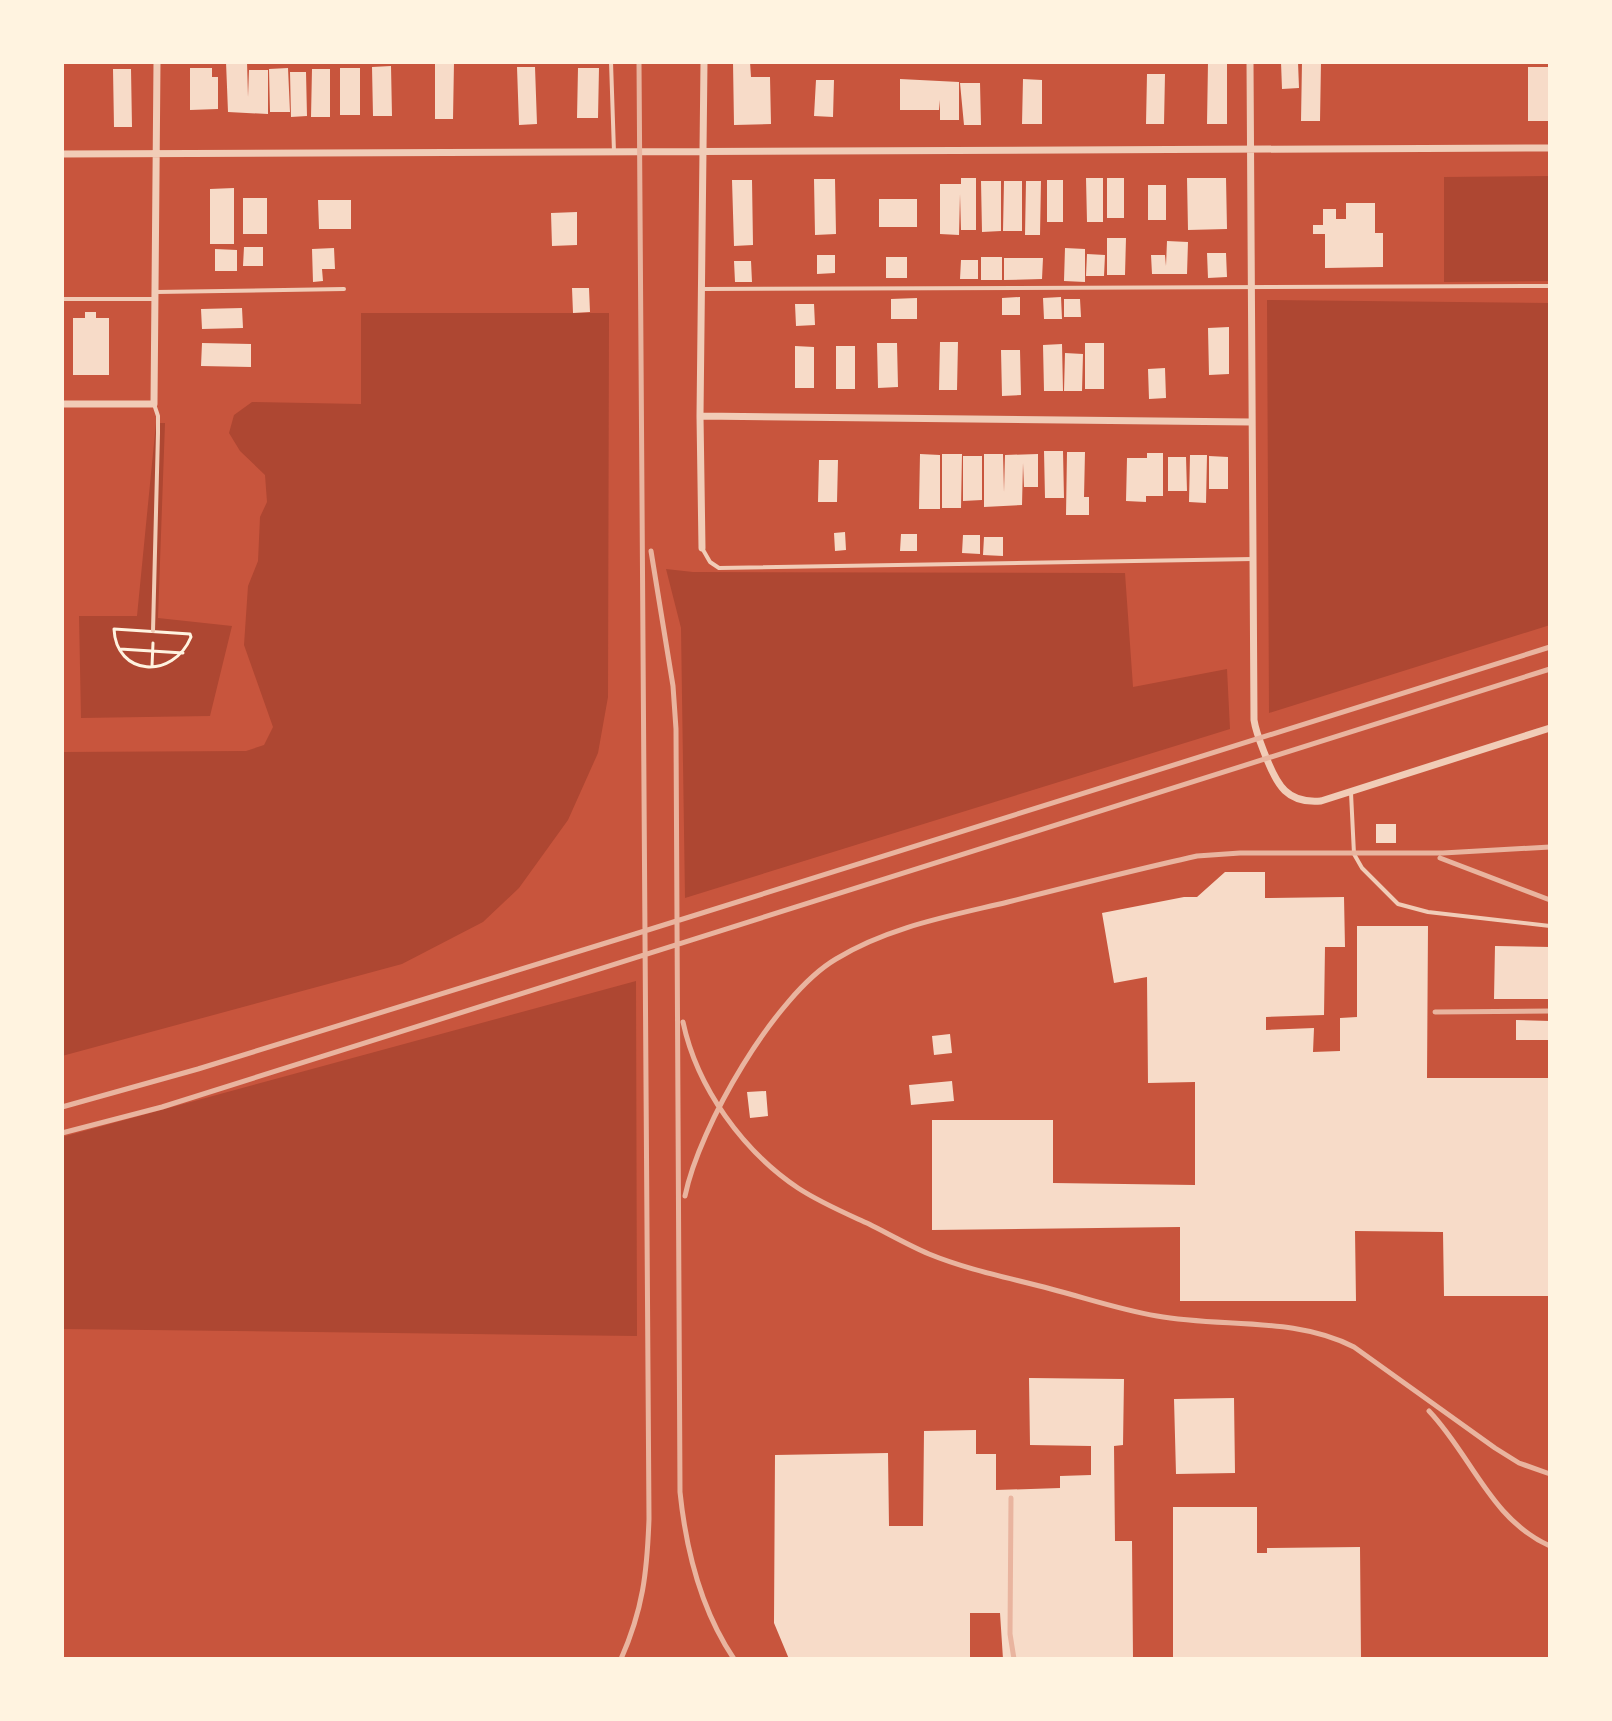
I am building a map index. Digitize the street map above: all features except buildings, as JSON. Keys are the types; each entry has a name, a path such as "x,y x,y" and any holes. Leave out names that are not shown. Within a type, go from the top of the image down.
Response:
{"street":[{"path":"62,404 154,404 157,62"},
{"path":"702,548 700,416 704,62"},
{"path":"1250,62 1256,732 1274,778 1295,798 1308,802 1351,793 1550,728"},
{"path":"62,154 1550,148"},
{"path":"700,416 1251,422"}],"lane":[{"path":"611,62 614,153"},
{"path":"702,289 1550,286"},
{"path":"62,299 344,289"},
{"path":"153,631 158,433 154,404"},
{"path":"702,548 710,562 719,568 1253,559"},
{"path":"1351,793 1354,854 1362,868 1398,904 1428,912 1550,926"}],"path":[{"path":"114,629 190,634 191,637 183,653 168,664 143,667 120,649 114,629"},
{"path":"152,666 153,631"},
{"path":"120,649 183,653"}],"shaded area":[{"path":"1550,176 1550,281 1444,282 1444,177"},
{"path":"1267,300 1550,303 1550,625 1269,713"},
{"path":"361,313 609,313 608,697 598,753 568,820 519,888 483,922 402,964 62,1056 62,752 246,751 264,745 273,727 244,645 248,586 258,561 260,517 267,502 265,475 240,451 229,433 234,415 252,402 361,404"},
{"path":"156,423 165,423 158,618 232,626 210,716 81,718 79,616 137,616"},
{"path":"666,569 693,572 1125,573 1133,687 1227,669 1230,729 685,898 681,628"},
{"path":"636,981 637,1336 62,1329 62,1137"}],"railway":[{"path":"621,1659 642,1590 649,1519 639,62"},
{"path":"651,551 673,686 676,729 680,1492 686,1536 697,1579 712,1620 734,1659"},
{"path":"62,1107 198,1069 635,934 1550,647"},
{"path":"62,1133 162,1107 1550,669"},
{"path":"685,1196 693,1167 723,1100 765,1032 813,977 836,959 877,939 942,918 1197,856 1240,853 1443,853 1550,847"},
{"path":"1440,858 1550,900"},
{"path":"1435,1012 1550,1011"},
{"path":"683,1022 699,1071 741,1137 778,1173 824,1203 944,1260 1117,1307 1182,1320 1282,1327 1331,1337 1354,1347 1495,1448 1519,1463 1550,1474"},
{"path":"1429,1411 1512,1520 1550,1546"},
{"path":"1011,1498 1010,1634 1014,1659"}]}
